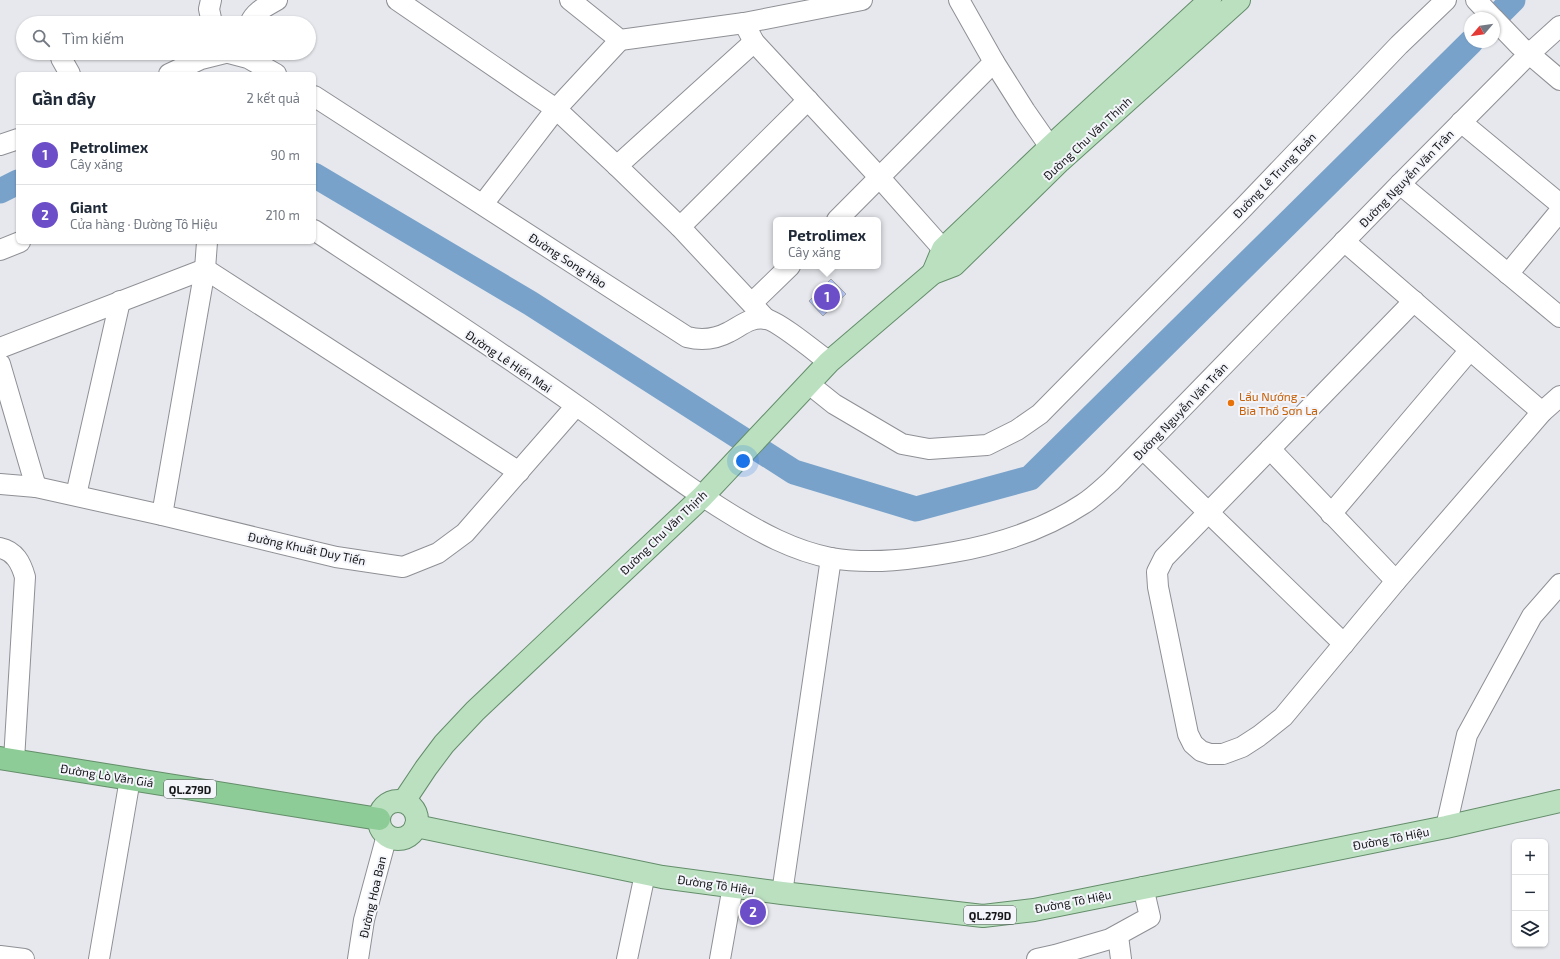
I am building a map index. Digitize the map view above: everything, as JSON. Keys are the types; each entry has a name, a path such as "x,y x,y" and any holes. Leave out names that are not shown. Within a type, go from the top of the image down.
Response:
{"highway":[{"name":"Đường Lò Văn Giá","path":"7,759 130,779 383,827"}],"main road":[{"name":"Đường Chu Văn Thịnh","path":"933,273 943,250 1050,147 1210,0"},
{"name":"Đường Chu Văn Thịnh","path":"404,801 444,744 475,711 707,491 829,362 933,273 954,265 1060,161 1239,0"},
{"path":"404,801 415,811 417,816 416,826 409,836 404,838 392,838 383,827 383,808 392,802 404,801"},
{"name":"Đường Tô Hiệu","path":"416,826 645,874 782,893 983,916 1034,910 1446,827 1560,801"}],"street":[{"path":"210,16 209,9 211,0"},
{"path":"254,16 259,11 277,0"},
{"path":"397,0 556,109 680,227 766,319 777,324 829,362"},
{"path":"483,204 556,109 620,40 744,23 862,0"},
{"path":"960,0 994,62 1050,147"},
{"name":"Đường Lê Trung Toản","path":"809,384 834,404 902,444 929,449 987,445 1017,430 1040,414 1243,208 1399,45 1446,0"},
{"path":"1476,0 1488,12"},
{"path":"577,2 620,40"},
{"path":"744,23 754,42 880,178 943,250"},
{"path":"1500,24 1524,50 1560,80"},
{"name":"Đường Nguyễn Văn Trân","path":"707,491 750,526 775,539 831,558 872,561 929,557 965,550 1030,530 1059,518 1085,503 1112,482 1461,122 1524,50 1560,26"},
{"path":"617,166 754,42"},
{"path":"173,72 198,60"},
{"path":"251,60 272,72"},
{"path":"840,217 994,62"},
{"name":"Đường Song Hào","path":"316,97 687,337 696,340 710,339 729,332 744,322 755,318 766,319"},
{"path":"680,227 808,100"},
{"path":"1461,122 1560,204"},
{"path":"0,145 16,140"},
{"path":"1400,184 1560,317"},
{"path":"1508,274 1560,211"},
{"name":"Đường Lê Hiến Mai","path":"316,231 576,406 707,491"},
{"path":"1344,241 1542,412"},
{"path":"0,250 16,244"},
{"path":"162,515 205,269 207,244"},
{"path":"0,348 205,269"},
{"path":"205,269 519,472"},
{"path":"752,303 787,269"},
{"path":"76,496 120,301"},
{"path":"1414,301 1164,558 1157,572 1158,587 1188,734 1193,744 1201,752 1223,754 1242,747 1283,717 1396,581 1542,412 1560,396"},
{"path":"1331,514 1470,350"},
{"path":"0,364 36,487"},
{"name":"Đường Khuất Duy Tiến","path":"0,484 36,487 162,515 336,557 403,566 438,553 465,533 576,406"},
{"path":"1143,449 1344,644"},
{"path":"1270,449 1396,581"},
{"path":"0,548 9,551 18,560 25,576 7,759"},
{"path":"782,893 831,558"},
{"path":"1446,827 1467,735 1532,616 1560,584"},
{"path":"99,959 130,779"},
{"name":"Đường Hoa Ban","path":"358,959 364,920 383,827"},
{"path":"627,959 645,874"},
{"path":"720,959 733,886"},
{"path":"1037,959 1118,936 1150,917 1143,887"},
{"path":"1118,936 1121,959"},
{"path":"0,956 24,959"}],"building":[{"path":"831,279 846,294 823,316 809,301"}],"waterway":[{"path":"1500,13 1513,0"},
{"path":"316,176 530,303 794,472 916,509 1030,478 1465,48"},
{"path":"0,191 16,183"}],"place":[{"name":"Petrolimex","path":"827,297"},
{"name":"Lẩu Nướng - Bia Thổ Sơn La","path":"1231,403"},
{"name":"Giant","path":"753,912"}]}
